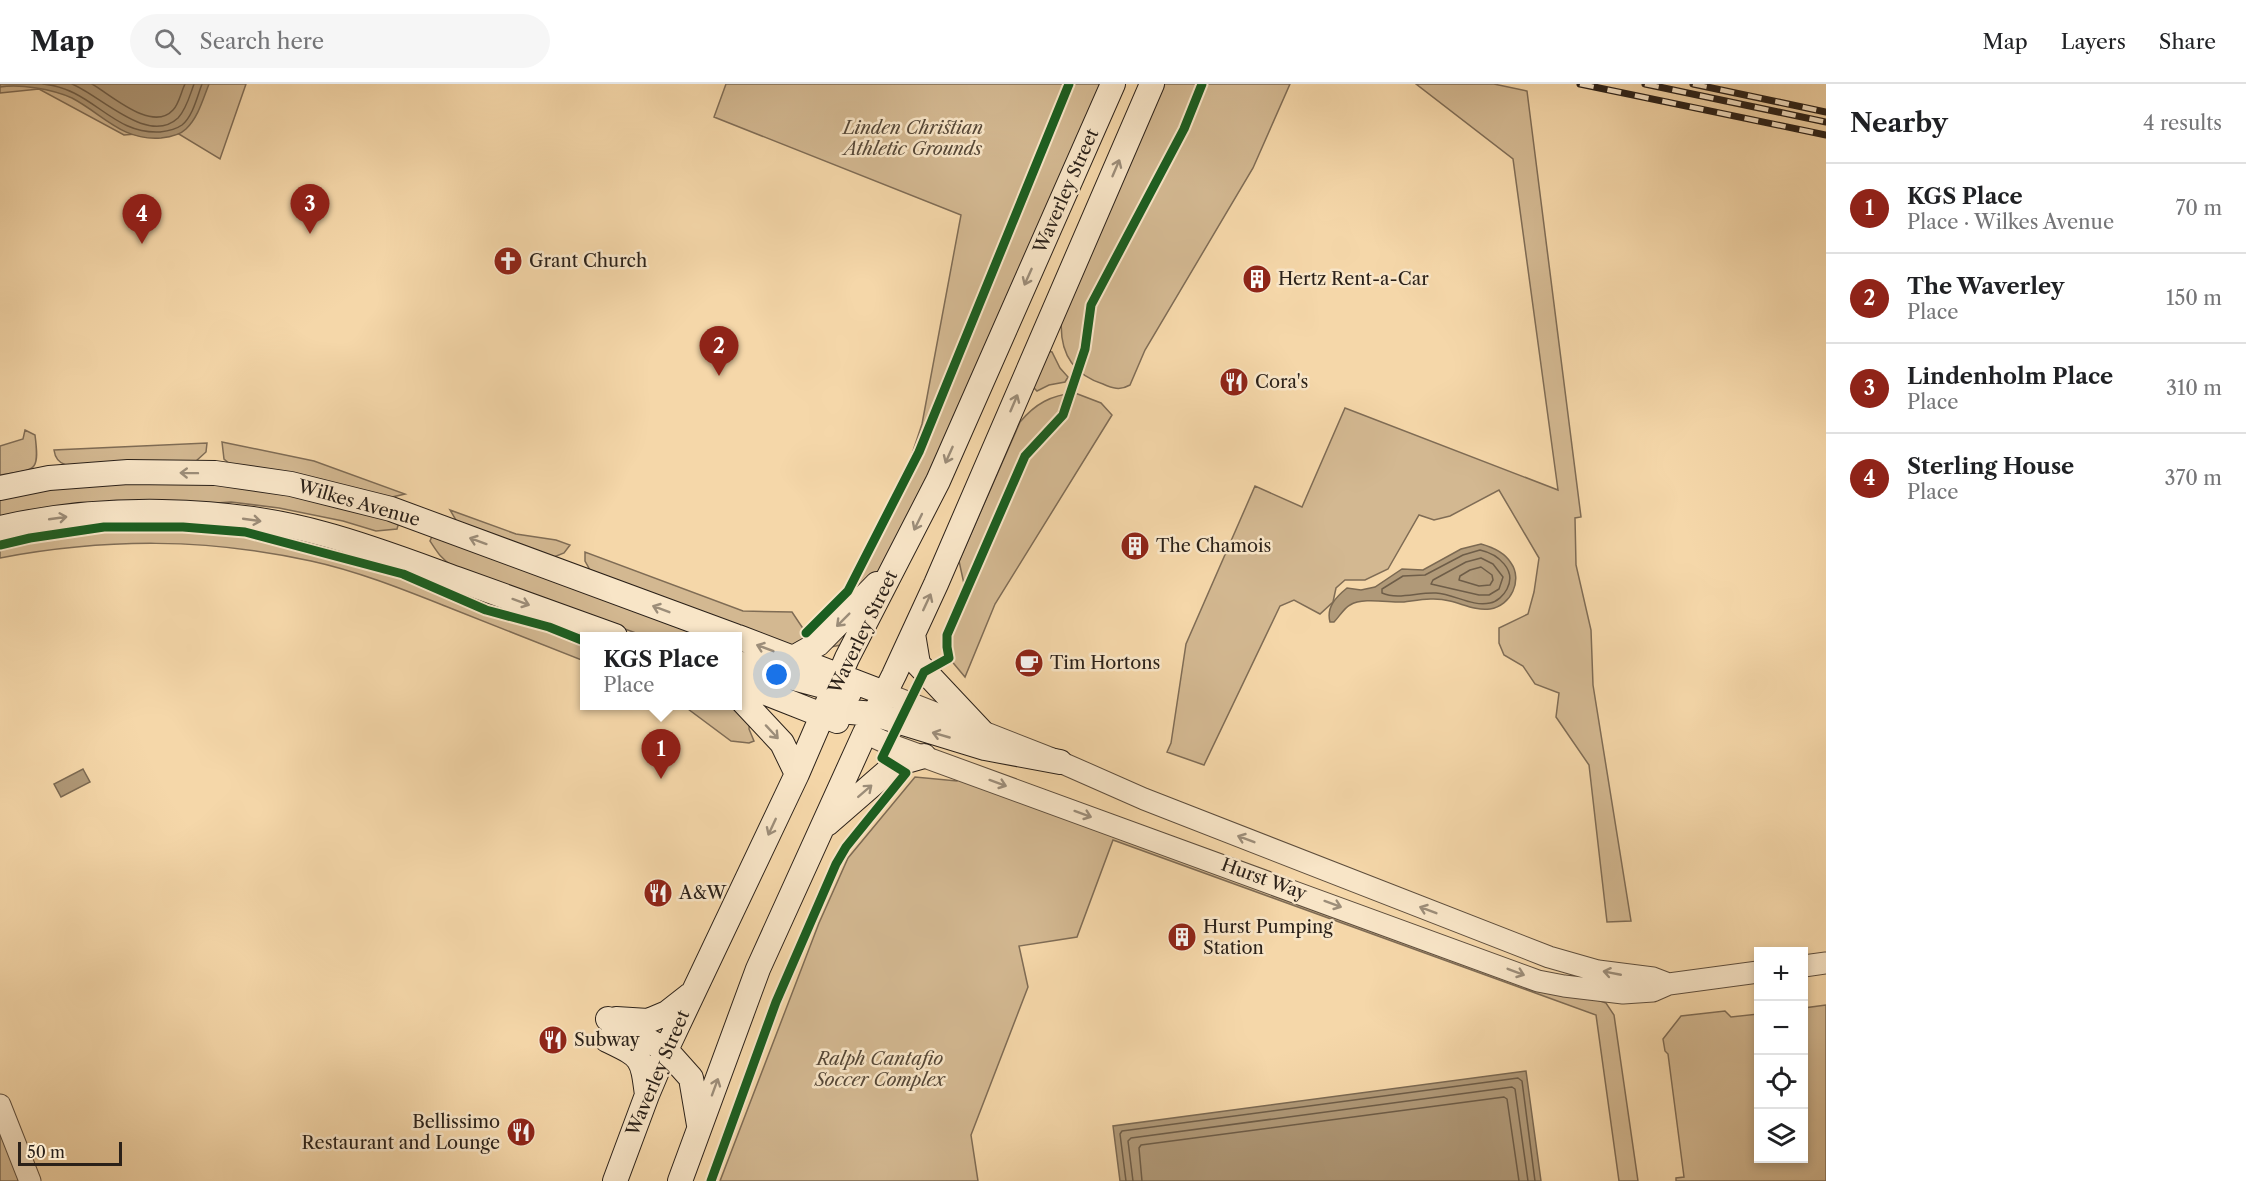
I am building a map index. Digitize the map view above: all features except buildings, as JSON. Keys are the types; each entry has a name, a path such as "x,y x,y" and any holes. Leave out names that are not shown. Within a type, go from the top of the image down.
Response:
{"main road":[{"name":"Waverley Street","path":"615,1181 646,1095 666,1050 798,774 836,683 938,481 1113,84"},
{"name":"Waverley Street","path":"680,1181 758,969 975,495 1152,84"},
{"name":"Wilkes Avenue","path":"0,488 49,478 128,471 215,473 291,484 391,509 723,632"},
{"path":"0,528 83,515 124,513 207,514 256,520 323,534 407,561 604,632"},
{"path":"793,658 824,638 897,562"},
{"path":"913,634 918,664 981,730"},
{"name":"Wilkes Avenue","path":"742,639 793,658 836,683 874,713"},
{"path":"742,664 836,683"},
{"path":"742,684 822,715 874,713 985,748 1060,762"},
{"path":"742,700 782,743 798,774"},
{"path":"821,830 896,764 924,756"},
{"path":"608,1029 648,1022 667,1013 692,993"},
{"path":"608,1029 666,1050 691,1078 700,1128"},
{"path":"608,1029 636,1054 644,1067 646,1095"}],"street":[{"name":"Hurst Way","path":"874,713 908,704 981,730 1144,799 1549,957 1598,971 1653,978 1669,984"},
{"name":"Hurst Way","path":"874,713 924,756 1538,981 1623,993 1653,991 1669,984 1754,973"},
{"path":"1808,965 1826,963"},
{"path":"0,1105 30,1181"}],"green space":[{"path":"0,84 246,84 220,159 174,131 124,135 39,89 0,93"},
{"name":"Linden Christian Athletic Grounds","path":"726,84 1123,84 1023,305 841,645 834,647 813,648 785,644 590,570 585,561 585,552 743,611 792,612 806,633 848,591 901,487 922,424 961,215 714,117"},
{"path":"1160,84 1290,84 1253,168 1145,350 1130,385 1116,388 1091,379 1074,366 1068,358 1062,338 1062,314"},
{"path":"1416,84 1494,84 1527,91 1581,517 1575,518 1576,565 1591,630 1593,685 1631,921 1607,922 1589,765 1556,717 1559,693 1535,684 1523,666 1504,655 1499,643 1499,628 1528,614 1539,558 1499,490 1450,516 1434,520 1419,515 1388,569 1365,580 1345,580 1336,588 1333,602 1320,614 1294,600 1280,606 1204,765 1167,752 1171,743 1186,644 1255,486 1302,507 1345,408 1558,490 1513,159"},
{"path":"1047,351 1052,352 1060,368 1068,377 1065,382 1049,385 1037,391 1033,387"},
{"path":"1075,393 1101,403 1112,415 995,604 965,677 949,658 947,647 947,635 966,593 959,561 1020,422 1044,402 1058,396"},
{"path":"25,430 35,435 37,457 35,463 28,470 0,475 0,446 23,439"},
{"path":"222,442 314,461 405,494 388,498 230,464 224,459"},
{"path":"207,443 206,452 196,461 66,465 58,460 54,450"},
{"path":"177,479 295,494 399,522 397,529 376,531 343,521 279,508 231,502 0,518 0,493"},
{"path":"450,510 516,534 556,540 570,545 564,553 554,557 457,522"},
{"path":"72,523 211,523 350,549 580,635 580,659 379,581 311,561 233,548 156,543 79,547 0,558 0,536"},
{"path":"433,534 700,632 633,632 453,566 437,552 430,541"},
{"path":"689,710 742,710 750,720 749,729 754,741 749,743 731,741"},
{"name":"Ralph Cantafio Soccer Complex","path":"959,776 1606,1003 1614,1015 1638,1181 1619,1181 1596,1015 1113,840 1077,937 1019,946 1028,987 971,1135 978,1181 720,1181 819,923 848,858 915,777 957,781"},
{"path":"1826,1005 1826,1181 1676,1181 1676,1178 1684,1177 1668,1054 1665,1051 1663,1039 1681,1016 1725,1011 1731,1017 1754,1014 1754,1163 1808,1163 1808,1007"},
{"path":"0,1105 30,1181 0,1181"}],"water":[{"path":"0,84 209,84 200,108 184,131 161,138 147,138 114,126 64,95 27,87 0,87"},
{"path":"1481,544 1502,553 1508,559 1516,577 1509,598 1497,607 1480,609 1438,599 1404,602 1362,601 1348,606 1334,622 1330,622 1331,607 1347,588 1361,590 1375,587 1402,569 1423,570 1461,549"},
{"path":"83,769 90,782 61,797 54,784"},
{"path":"1526,1071 1541,1181 1120,1181 1113,1126"}],"railway":[{"path":"1580,84 1826,135"},
{"path":"1645,84 1826,122"},
{"path":"1693,84 1826,112"}],"cycle path":[{"path":"806,633 848,591 919,452 1069,84"},
{"path":"711,1181 776,1002 836,864 846,847 906,773 882,758 924,672 949,658 947,635 1025,456 1063,415 1085,349 1091,305 1184,129 1202,84"},
{"path":"0,545 104,527 183,527 245,532 403,574 486,610 549,627 580,639"}],"place":[{"name":"Lindenholm Place","path":"310,234"},
{"name":"Sterling House","path":"142,244"},
{"name":"Grant Church","path":"508,261"},
{"name":"Hertz Rent-a-Car","path":"1257,279"},
{"name":"The Waverley","path":"719,376"},
{"name":"Cora's","path":"1234,382"},
{"name":"The Chamois","path":"1135,546"},
{"name":"Tim Hortons","path":"1029,663"},
{"name":"KGS Place","path":"661,779"},
{"name":"A&W","path":"658,893"},
{"name":"Hurst Pumping Station","path":"1182,937"},
{"name":"Subway","path":"553,1040"},
{"name":"Bellissimo Restaurant and Lounge","path":"521,1132"}]}
